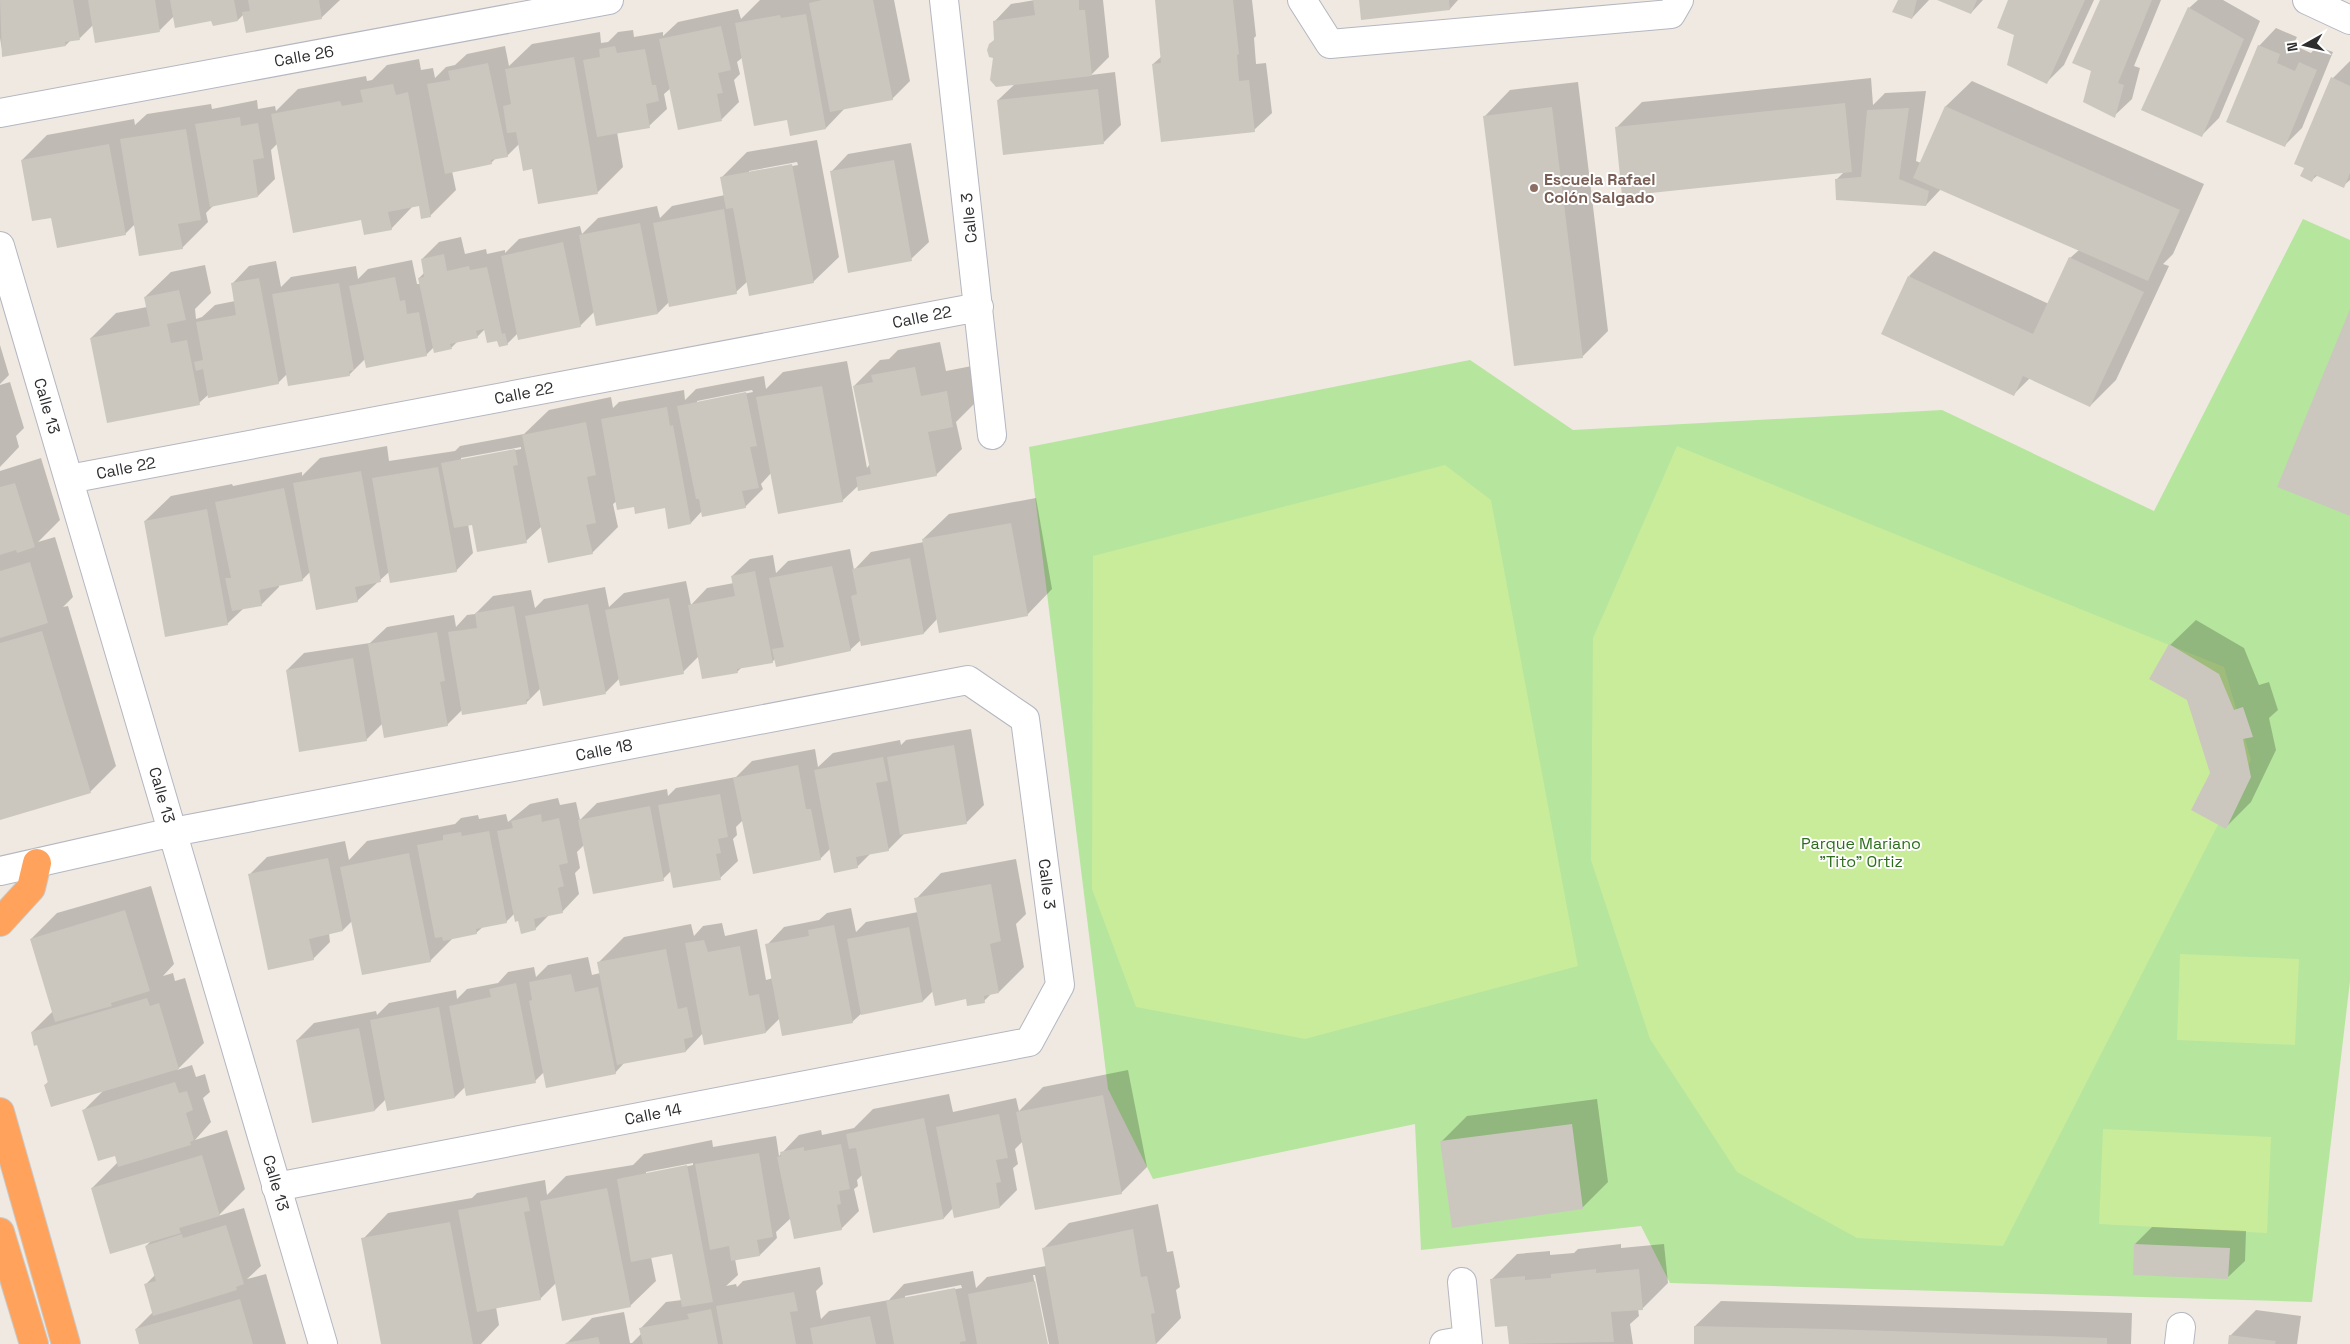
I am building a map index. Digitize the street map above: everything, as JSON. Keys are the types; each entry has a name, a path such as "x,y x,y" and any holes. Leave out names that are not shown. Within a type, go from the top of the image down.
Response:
{"highway":[{"path":"0,922 31,888 37,863"},
{"path":"0,1112 66,1344"},
{"path":"0,1232 34,1344"}],"street":[{"name":"Calle 26","path":"0,113 609,0"},
{"name":"Calle 3","path":"944,0 992,435"},
{"path":"1302,0 1330,44 1671,14 1679,0"},
{"path":"2308,0 2350,20"},
{"name":"Calle 13","path":"0,246 323,1344"},
{"name":"Calle 22","path":"69,479 979,307"},
{"name":"Calle 18","path":"0,871 172,832 968,680 1025,719"},
{"name":"Calle 3","path":"1025,719 1060,985 1029,1042"},
{"name":"Calle 14","path":"276,1187 1029,1042"},
{"path":"1460,1343 1462,1282"}],"green space":[{"name":"Parque Mariano \"Tito\" Ortiz","path":"2303,219 2350,240 2350,981 2312,1302 1670,1283 1641,1226 1421,1250 1415,1124 1153,1179 1108,1089 1029,447 1470,360 1573,430 1942,410 2154,511"},
{"path":"1677,446 2224,667 2251,760 2003,1246 1857,1238 1737,1172 1650,1039 1591,860 1593,638"},
{"path":"1445,465 1491,500 1578,966 1305,1039 1136,1007 1092,889 1093,556"},
{"path":"2180,954 2299,959 2295,1045 2177,1040"},
{"path":"2103,1129 2271,1137 2267,1233 2099,1224"}],"building":[{"path":"0,0 73,0 80,40 65,42 66,46 2,57"},
{"path":"88,0 155,0 160,32 95,43"},
{"path":"170,0 234,0 238,21 213,26 211,21 175,28"},
{"path":"248,0 319,0 322,19 246,33 242,12 250,11"},
{"path":"822,0 873,0 893,100 830,112 809,3"},
{"path":"1033,0 1079,0 1079,10 1085,10 1092,76 996,87 990,80 993,58 989,57 987,50 989,44 994,40 993,21 1035,15"},
{"path":"1155,0 1233,0 1239,54 1237,55 1239,81 1249,80 1255,132 1161,142 1152,64 1161,63"},
{"path":"1359,0 1449,0 1450,10 1361,20"},
{"path":"1898,0 1917,0 1912,19 1892,12"},
{"path":"1937,0 1977,0 1971,14"},
{"path":"2008,0 2085,0 2047,84 2007,65 2014,35 1997,28"},
{"path":"2100,0 2152,0 2118,83 2124,85 2115,118 2083,102 2091,71 2072,63"},
{"path":"2188,7 2244,39 2202,137 2141,110"},
{"path":"806,14 826,129 790,136 787,120 754,126 735,23 780,15 781,18"},
{"path":"721,26 731,70 718,73 723,93 717,94 722,121 678,130 659,39"},
{"path":"2258,45 2280,54 2277,63 2295,71 2299,62 2317,70 2285,147 2226,122"},
{"path":"615,46 617,53 645,49 652,85 656,85 659,101 646,104 650,128 597,137 583,60 600,57 599,49"},
{"path":"574,57 598,194 538,204 532,169 523,171 516,132 507,133 503,106 511,104 505,69"},
{"path":"488,63 508,157 491,160 492,164 445,174 427,84 450,80 448,71"},
{"path":"2331,77 2350,86 2350,173 2344,188 2315,175 2312,182 2300,176 2304,168 2294,164"},
{"path":"393,84 396,95 408,92 431,217 421,219 419,206 388,212 392,230 364,235 361,220 293,233 271,114 340,101 342,106 363,102 360,90"},
{"path":"1098,89 1104,144 1003,155 997,100"},
{"path":"1845,103 1852,172 1622,196 1615,127"},
{"path":"1945,106 2180,210 2148,281 1913,178"},
{"path":"1552,107 1583,358 1514,366 1483,116"},
{"path":"1909,108 1899,179 1929,191 1926,206 1836,200 1835,179 1861,177 1867,110"},
{"path":"240,117 241,126 258,123 264,158 253,160 258,197 210,207 195,124"},
{"path":"186,129 201,220 178,224 183,249 139,256 120,139"},
{"path":"109,144 126,235 57,248 51,218 32,221 21,160"},
{"path":"894,160 912,261 848,273 830,171"},
{"path":"792,164 814,283 749,296 733,208 726,209 720,177"},
{"path":"724,209 737,294 669,307 653,223"},
{"path":"640,223 658,314 596,326 579,235"},
{"path":"563,242 581,327 518,340 501,256"},
{"path":"444,254 447,271 469,266 470,270 487,267 502,334 505,333 508,345 499,347 497,341 487,343 484,329 476,331 478,338 450,344 452,349 434,353 418,278 424,277 421,259"},
{"path":"2069,257 2144,292 2090,407 2023,376 2014,396 1881,334 1908,276 2033,334"},
{"path":"395,277 400,301 405,300 407,314 419,312 427,356 366,368 349,286"},
{"path":"259,278 279,384 208,398 203,369 196,371 194,362 203,360 196,322 236,315 231,283"},
{"path":"339,283 354,370 349,371 350,376 288,386 272,294"},
{"path":"179,290 186,320 167,324 171,343 187,340 200,405 107,423 90,338 150,326 144,297"},
{"path":"2350,309 2350,516 2277,487"},
{"path":"915,367 921,396 947,391 953,427 928,432 937,476 858,491 856,477 871,474 853,386 873,382 871,375"},
{"path":"822,386 843,502 778,514 756,397"},
{"path":"746,392 757,446 750,447 759,488 742,491 746,508 702,517 699,499 696,499 677,406"},
{"path":"667,407 670,426 673,425 691,524 668,529 665,508 635,514 634,507 617,510 601,419"},
{"path":"586,422 596,475 587,477 596,523 586,525 593,554 548,563 522,435"},
{"path":"515,449 518,465 513,466 527,543 477,552 472,525 454,528 441,463"},
{"path":"438,467 457,572 390,583 372,478"},
{"path":"361,471 381,582 355,587 358,602 316,610 293,483"},
{"path":"15,483 35,547 17,553 16,550 0,555 0,487"},
{"path":"284,488 303,581 259,590 262,606 232,611 225,578 231,578 215,502"},
{"path":"207,509 228,625 165,637 144,521"},
{"path":"1011,523 1028,616 939,633 922,539"},
{"path":"910,558 924,634 861,646 851,596 857,594 852,569"},
{"path":"30,562 48,623 0,638 0,571"},
{"path":"832,566 851,651 776,667 772,649 784,647 769,578"},
{"path":"755,571 773,663 737,669 738,673 702,679 688,605 735,596 731,576"},
{"path":"669,598 684,674 620,686 605,610"},
{"path":"588,604 606,694 543,706 525,616"},
{"path":"514,606 530,698 526,700 527,704 462,715 448,632 477,628 475,613"},
{"path":"42,631 91,793 0,820 0,643"},
{"path":"437,632 445,681 440,682 448,726 384,738 368,644"},
{"path":"2169,644 2219,674 2234,710 2243,707 2253,737 2243,739 2251,777 2226,829 2191,810 2210,773 2187,700 2149,679"},
{"path":"353,658 367,741 299,752 286,670"},
{"path":"954,745 967,824 900,835 887,757"},
{"path":"883,757 888,781 876,783 889,851 856,857 858,868 834,873 814,770"},
{"path":"798,765 806,809 811,809 821,860 753,874 733,778"},
{"path":"720,794 728,837 718,839 721,853 716,854 721,880 673,888 658,805"},
{"path":"650,806 664,881 593,894 578,820"},
{"path":"541,814 542,822 559,818 568,863 559,865 564,886 558,888 563,913 534,919 536,930 521,934 518,921 515,922 497,831 513,828 511,821"},
{"path":"489,831 507,923 476,929 477,934 443,941 442,937 435,938 417,845 443,840 443,835 461,832 462,836"},
{"path":"409,853 431,962 362,975 340,867"},
{"path":"328,858 343,931 309,939 314,960 268,970 248,874"},
{"path":"991,884 1001,941 990,944 999,993 984,996 985,1003 967,1006 966,999 935,1006 914,898"},
{"path":"125,910 150,991 111,1003 112,1006 55,1022 30,939"},
{"path":"834,925 853,1023 782,1036 765,944 809,936 808,930"},
{"path":"909,927 923,1002 861,1015 847,939"},
{"path":"704,940 708,952 740,946 749,996 759,994 766,1033 704,1045 685,943"},
{"path":"666,949 678,1009 687,1007 693,1037 684,1039 686,1052 617,1065 597,962"},
{"path":"571,974 575,992 598,987 616,1074 546,1088 529,1001 532,1000 529,982"},
{"path":"516,983 536,1083 466,1096 449,1006 491,997 489,989"},
{"path":"147,998 150,1006 159,1003 179,1069 51,1107 44,1085 48,1083 37,1045 34,1046 31,1032"},
{"path":"439,1007 455,1098 387,1111 370,1020"},
{"path":"359,1028 375,1111 312,1123 296,1040"},
{"path":"175,1082 179,1093 187,1091 193,1110 186,1113 194,1140 190,1142 191,1145 118,1167 115,1156 98,1161 82,1110"},
{"path":"1103,1095 1122,1194 1035,1210 1016,1112"},
{"path":"999,1114 1008,1158 996,1160 1001,1182 996,1183 1000,1208 954,1218 936,1127"},
{"path":"924,1118 944,1219 873,1233 856,1148 849,1149 846,1134"},
{"path":"1572,1124 1583,1209 1452,1228 1440,1141"},
{"path":"841,1144 850,1189 839,1191 841,1204 837,1205 842,1230 794,1239 777,1157 781,1156 780,1152 804,1147 804,1151"},
{"path":"759,1153 773,1237 757,1240 760,1256 731,1261 729,1246 710,1250 695,1164"},
{"path":"202,1155 220,1216 179,1228 181,1233 110,1254 91,1188"},
{"path":"687,1165 713,1302 682,1307 672,1254 631,1262 617,1179"},
{"path":"607,1188 631,1307 562,1321 540,1201"},
{"path":"527,1197 530,1211 524,1212 541,1300 477,1312 458,1210"},
{"path":"450,1222 473,1344 381,1344 361,1238"},
{"path":"226,1225 244,1284 236,1287 237,1290 153,1316 144,1284 156,1281 145,1246 182,1234 183,1238"},
{"path":"1133,1229 1141,1277 1147,1276 1155,1313 1151,1314 1156,1344 1059,1344 1042,1248"},
{"path":"2134,1244 2230,1248 2228,1279 2133,1275"},
{"path":"1596,1269 1596,1273 1639,1269 1643,1310 1611,1312 1614,1342 1509,1344 1507,1326 1495,1327 1490,1279 1525,1276 1525,1280 1551,1278 1551,1274"},
{"path":"1035,1281 1048,1344 977,1344 968,1294"},
{"path":"955,1288 966,1341 960,1342 960,1344 894,1344 886,1301"},
{"path":"794,1292 798,1311 790,1312 796,1344 723,1344 716,1306"},
{"path":"240,1299 253,1344 139,1344 135,1329"},
{"path":"711,1309 718,1344 643,1344 639,1328 689,1319 687,1314"},
{"path":"870,1316 876,1344 813,1344 810,1328"},
{"path":"1694,1326 2107,1338 2107,1344 1694,1344"},
{"path":"2229,1335 2276,1341 2275,1344 2228,1344"},
{"path":"598,1337 600,1344 565,1343"}],"place":[{"name":"Escuela Rafael Colón Salgado","path":"1534,188"}]}
